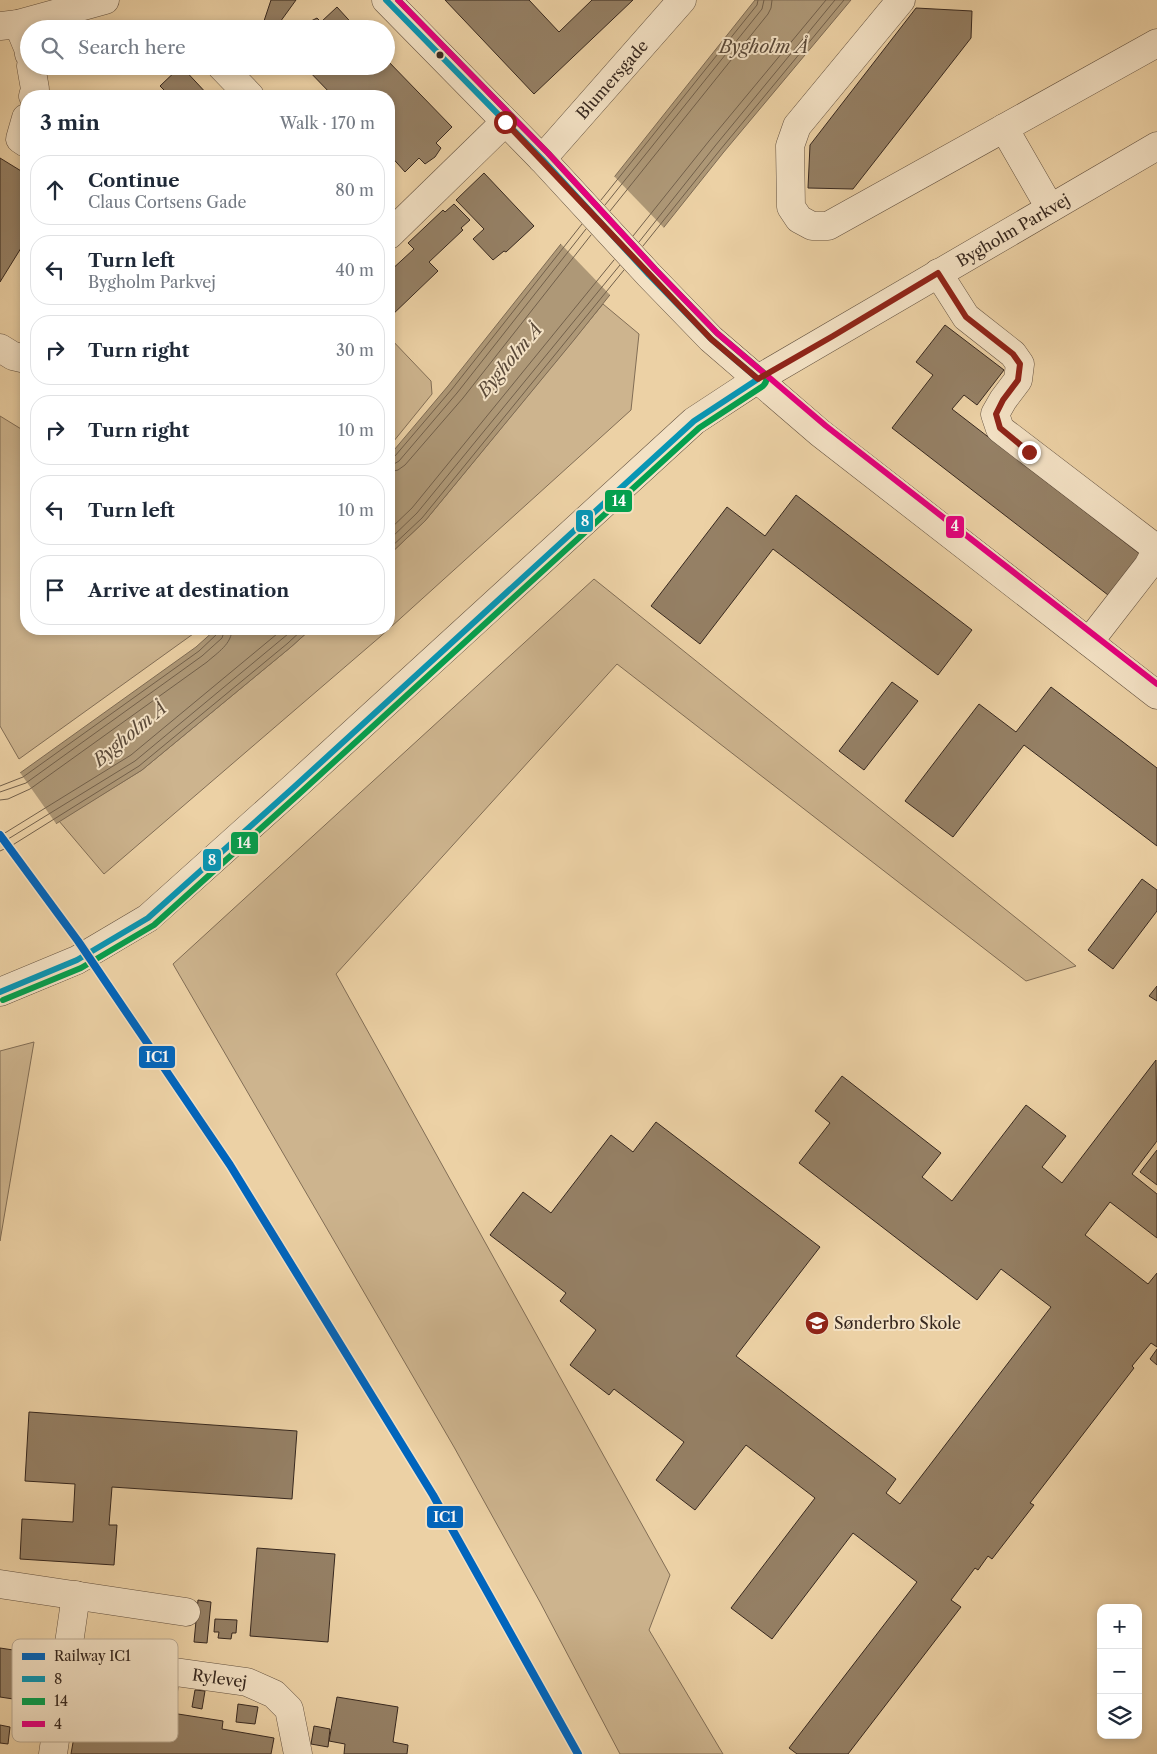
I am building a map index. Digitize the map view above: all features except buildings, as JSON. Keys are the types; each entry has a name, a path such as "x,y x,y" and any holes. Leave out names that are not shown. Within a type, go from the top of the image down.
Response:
{"street":[{"path":"28,20 105,0"},
{"path":"386,0 542,159 649,276 711,339 826,438 1157,696"},
{"name":"Blumersgade","path":"542,159 682,0"},
{"path":"901,0 797,126 790,146 792,207 799,219 812,226 828,226 1157,43"},
{"path":"9,25 20,38"},
{"path":"33,75 35,90"},
{"path":"230,75 244,90"},
{"path":"395,229 505,122"},
{"path":"1004,128 1050,208"},
{"name":"Bygholm Parkvej","path":"0,992 78,960 148,918 694,421 758,379 1157,146"},
{"path":"938,273 966,317 1013,354 1020,364 1018,380 1003,400 996,414 1000,428 1156,549 1148,566 1089,642"},
{"path":"0,348 12,356 20,358"},
{"path":"0,1584 186,1612"},
{"path":"70,1639 76,1595"},
{"name":"Rylevej","path":"178,1672 247,1682 274,1694 289,1709 298,1754"}],"shaded area":[{"path":"603,304 639,334 631,410 395,624 395,549 425,521"},
{"path":"395,343 431,381 432,394 395,440"},
{"path":"0,416 20,428 20,635 192,635 19,759 0,726"},
{"path":"594,579 1076,966 1026,981 617,664 336,974 670,1575 649,1630 723,1754 620,1754 540,1602 454,1447 173,964"},
{"path":"304,635 382,635 104,874 59,821 142,770"},
{"path":"34,1042 0,1241 0,1051"}],"water":[{"name":"Bygholm Å","path":"755,0 851,0 723,153 574,340 425,521 395,549 395,449 448,386"},
{"name":"Bygholm Å","path":"209,635 304,635 142,770 14,850 20,773 196,647"}],"pier":[{"path":"612,174 666,230 612,297 559,242"},
{"path":"19,771 57,825 15,852 0,859 0,779"}],"rail line":[{"name":"IC1","path":"0,835 78,941 230,1165 433,1495 578,1754"}],"transit line":[{"name":"8","path":"0,992 77,960 148,918 694,421 758,379 711,339 542,159 386,0"},
{"name":"14","path":"3,1000 81,968 154,925 699,428 763,386 766,381 764,373 717,333 548,153 398,0"},
{"name":"4","path":"398,0 548,153 717,333 826,426 1157,684"}],"place":[{"name":"Sønderbro Skole","path":"817,1323"}],"route":[{"path":"505,122 542,159 649,276 711,339 758,379 938,273 966,317 1013,354 1020,364 1018,380 1003,400 996,414 1000,428 1029,452"}]}
